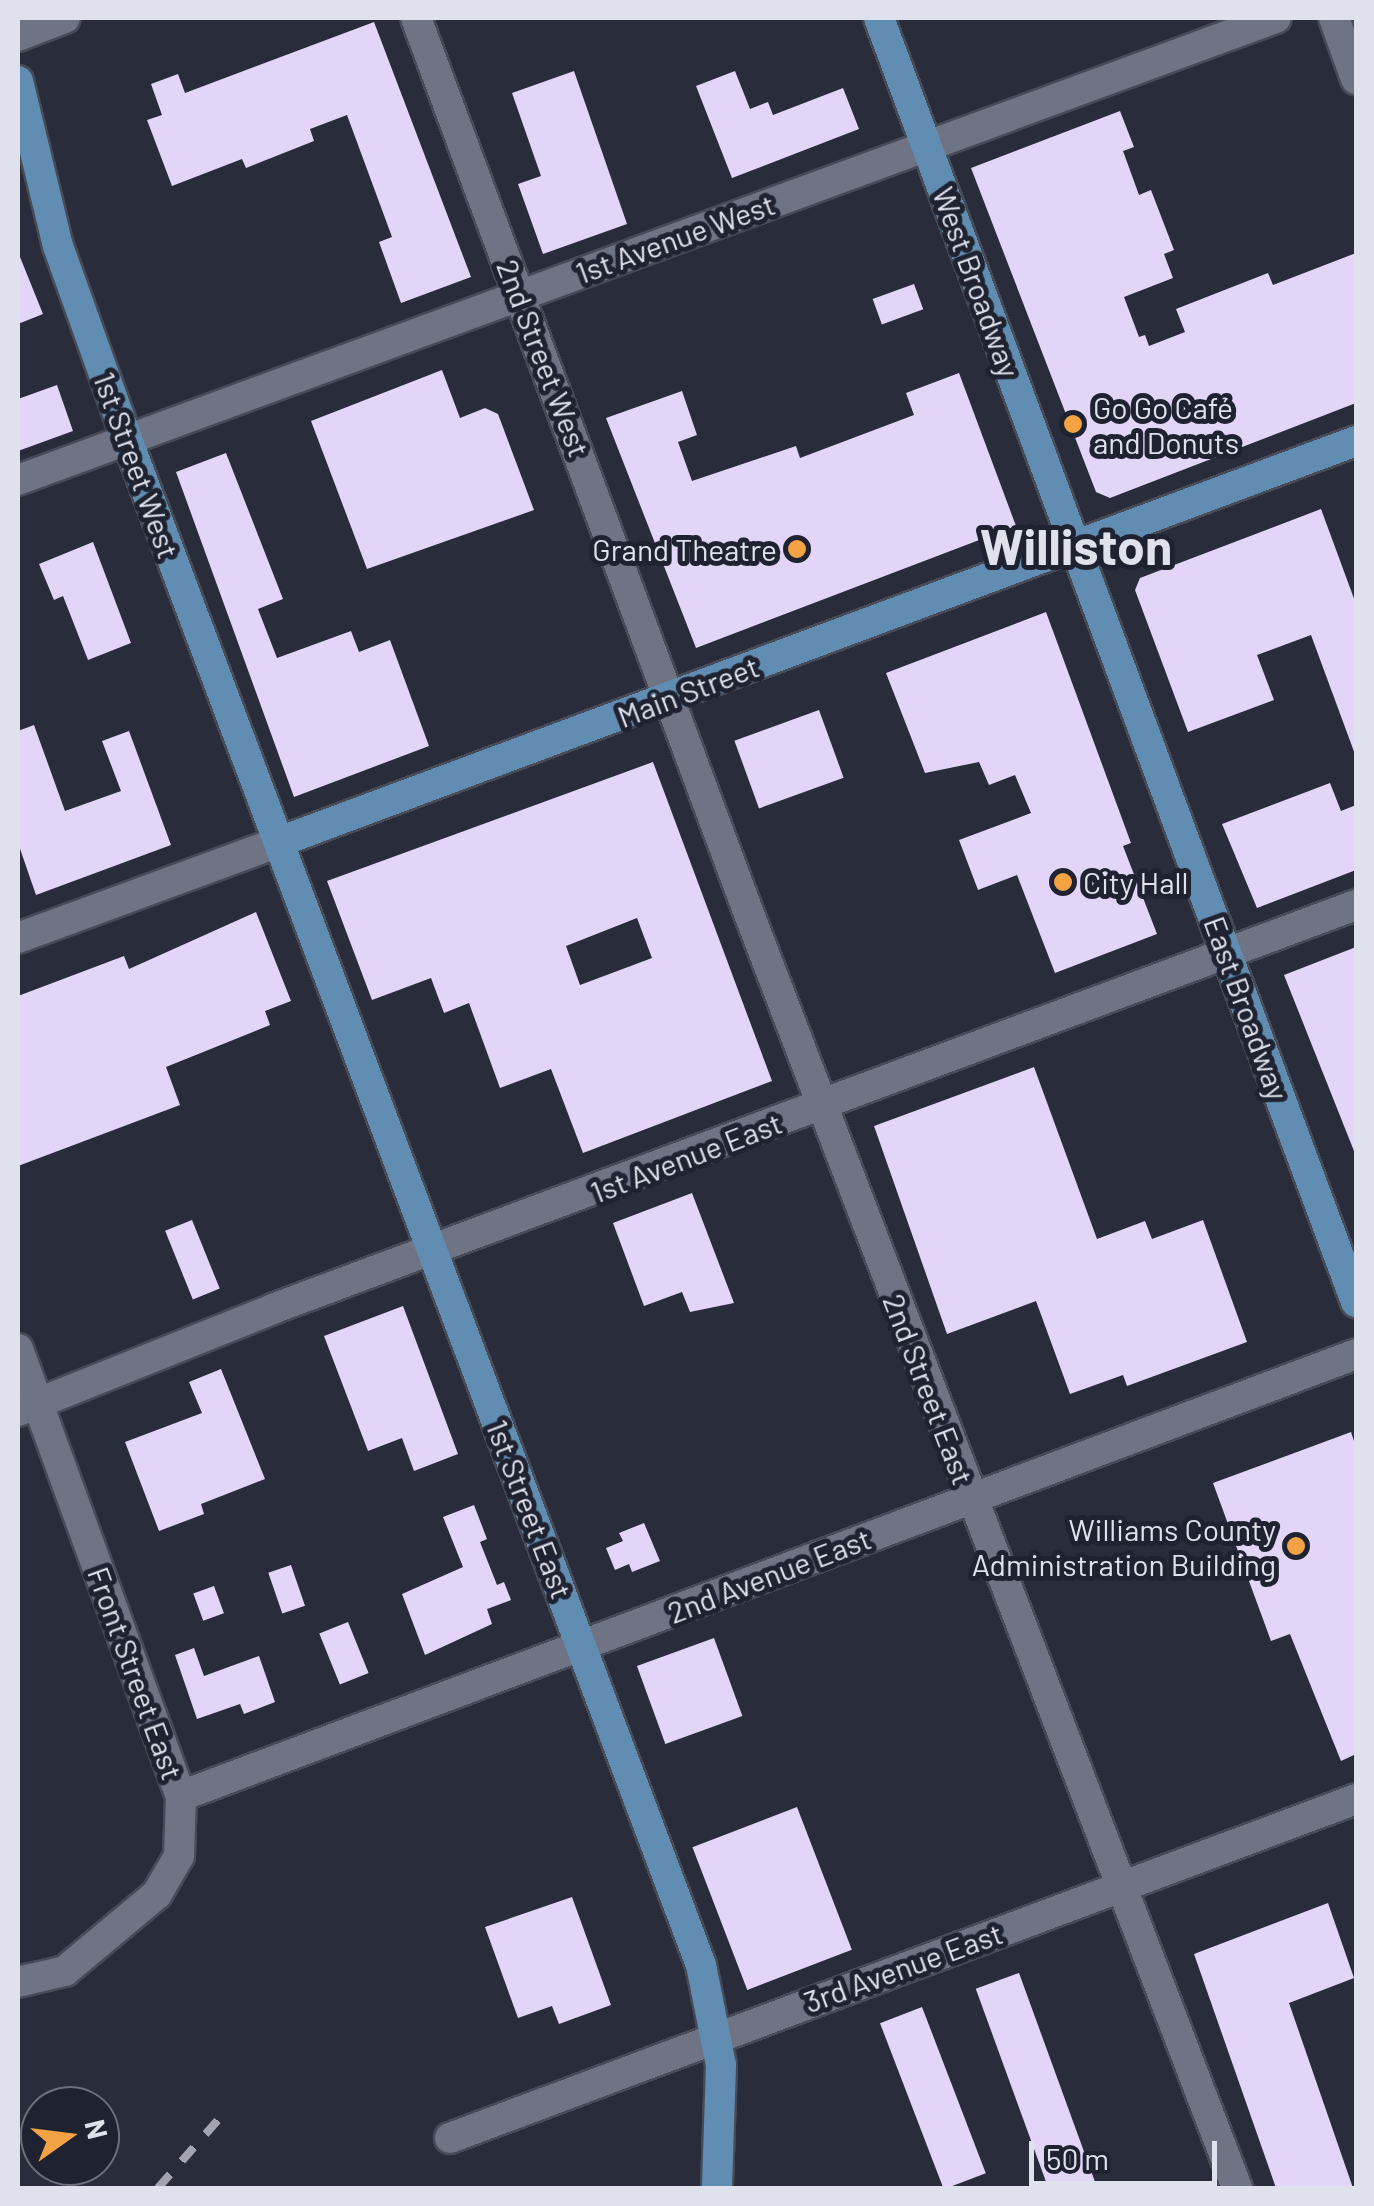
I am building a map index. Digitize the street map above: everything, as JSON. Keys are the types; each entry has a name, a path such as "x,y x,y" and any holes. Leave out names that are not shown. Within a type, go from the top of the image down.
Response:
{"main road":[{"name":"West Broadway","path":"879,18 1075,546"},
{"name":"1st Street West","path":"18,81 58,246 278,842"},
{"name":"Main Street","path":"278,842 670,700 1356,442"},
{"name":"East Broadway","path":"1075,546 1356,1302"},
{"name":"1st Street East","path":"278,842 701,1965 718,2034 717,2188"}],"street":[{"path":"18,36 65,18"},
{"name":"2nd Street West","path":"416,18 670,700"},
{"name":"1st Avenue West","path":"18,480 1276,18"},
{"path":"1334,18 1356,79"},
{"name":"2nd Street East","path":"670,700 1118,1888 1237,2188"},
{"name":"Main Street","path":"18,938 278,842"},
{"name":"1st Avenue East","path":"27,1407 432,1250 1356,905"},
{"name":"Front Street East","path":"18,1349 27,1407 181,1796 180,1856 156,1894 65,1970 18,1982"},
{"name":"2nd Avenue East","path":"181,1796 1356,1354"},
{"name":"3rd Avenue East","path":"450,2138 718,2034 1356,1800"}],"building":[{"path":"374,22 471,277 401,303 379,242 392,237 347,115 310,129 314,141 246,168 242,159 172,186 147,120 162,115 151,84 178,74 185,93"},
{"path":"574,71 627,224 543,254 518,184 541,176 512,93"},
{"path":"735,71 750,109 768,102 773,115 843,88 859,129 732,178 696,86"},
{"path":"1120,111 1134,147 1123,151 1139,195 1151,190 1174,250 1164,254 1173,278 1124,297 1139,337 1145,335 1149,346 1185,332 1176,309 1268,273 1273,285 1356,253 1356,403 1110,498 1096,492 971,168"},
{"path":"18,252 43,314 18,324"},
{"path":"914,284 923,309 882,324 873,299"},
{"path":"442,370 460,418 485,408 498,414 534,510 367,569 311,421"},
{"path":"959,373 1016,526 696,648 606,418 682,391 697,435 678,442 692,481 796,446 800,458 914,415 906,393"},
{"path":"57,385 73,431 18,451 18,399"},
{"path":"226,453 283,599 258,609 277,658 351,631 359,652 390,640 429,746 294,797 176,472"},
{"path":"1321,509 1356,604 1356,757 1311,635 1257,655 1274,700 1188,732 1135,590 1140,578"},
{"path":"93,542 131,643 88,660 63,596 54,600 39,564"},
{"path":"1046,612 1131,843 1123,846 1157,934 1055,973 1017,875 978,890 959,840 1031,813 1015,775 989,785 979,762 925,773 886,673"},
{"path":"819,710 844,778 759,808 734,741"},
{"path":"34,725 65,811 121,791 102,741 129,731 171,845 36,895 18,843 18,731"},
{"path":"653,762 772,1081 583,1153 551,1069 500,1088 469,1003 444,1013 431,978 372,1000 327,881","holes":["637,918 652,958 580,985 566,946"]},
{"path":"1330,783 1341,811 1356,805 1356,870 1257,908 1222,824"},
{"path":"256,912 291,1001 265,1011 270,1025 166,1067 180,1105 18,1166 18,996 124,956 129,969"},
{"path":"1356,947 1356,1150 1354,1151 1284,975"},
{"path":"1034,1067 1097,1239 1145,1221 1152,1239 1203,1220 1247,1342 1127,1386 1123,1375 1070,1394 1036,1301 947,1334 874,1126"},
{"path":"692,1193 734,1303 690,1312 682,1292 644,1306 613,1223"},
{"path":"192,1220 220,1289 193,1299 165,1231"},
{"path":"403,1306 458,1454 414,1471 402,1438 368,1451 324,1336"},
{"path":"221,1369 265,1479 201,1504 204,1514 159,1531 125,1442 202,1413 189,1382"},
{"name":"Williams County Administration Building","path":"1351,1432 1356,1447 1356,1754 1341,1761 1290,1634 1271,1641 1213,1483"},
{"path":"474,1505 487,1539 480,1542 497,1585 504,1582 511,1600 487,1609 492,1624 425,1655 402,1594 463,1567 443,1517"},
{"path":"644,1523 660,1561 632,1572 629,1564 615,1570 606,1548 623,1541 619,1533"},
{"path":"291,1565 305,1606 282,1613 268,1573"},
{"path":"214,1586 224,1613 203,1621 193,1594"},
{"path":"348,1622 369,1673 340,1685 319,1634"},
{"path":"714,1638 742,1716 665,1744 637,1666"},
{"path":"194,1648 204,1676 259,1656 275,1702 244,1714 240,1704 197,1719 175,1655"},
{"path":"797,1807 852,1950 747,1990 692,1847"},
{"path":"572,1897 611,2005 559,2024 552,2006 518,2018 485,1927"},
{"path":"1328,1903 1354,1978 1289,2003 1353,2188 1276,2188 1194,1954"},
{"path":"1019,1973 1097,2188 1048,2188 976,1989"},
{"path":"922,2007 986,2173 943,2188 880,2023"}],"railway":[{"path":"158,2188 225,2112"}],"place":[{"name":"Go Go Café and Donuts","path":"1073,424"},
{"name":"Grand Theatre","path":"797,549"},
{"name":"City Hall","path":"1063,882"},
{"name":"Williams County Administration Building","path":"1296,1546"}],"district":[{"name":"Williston","path":"1076,546"}]}
